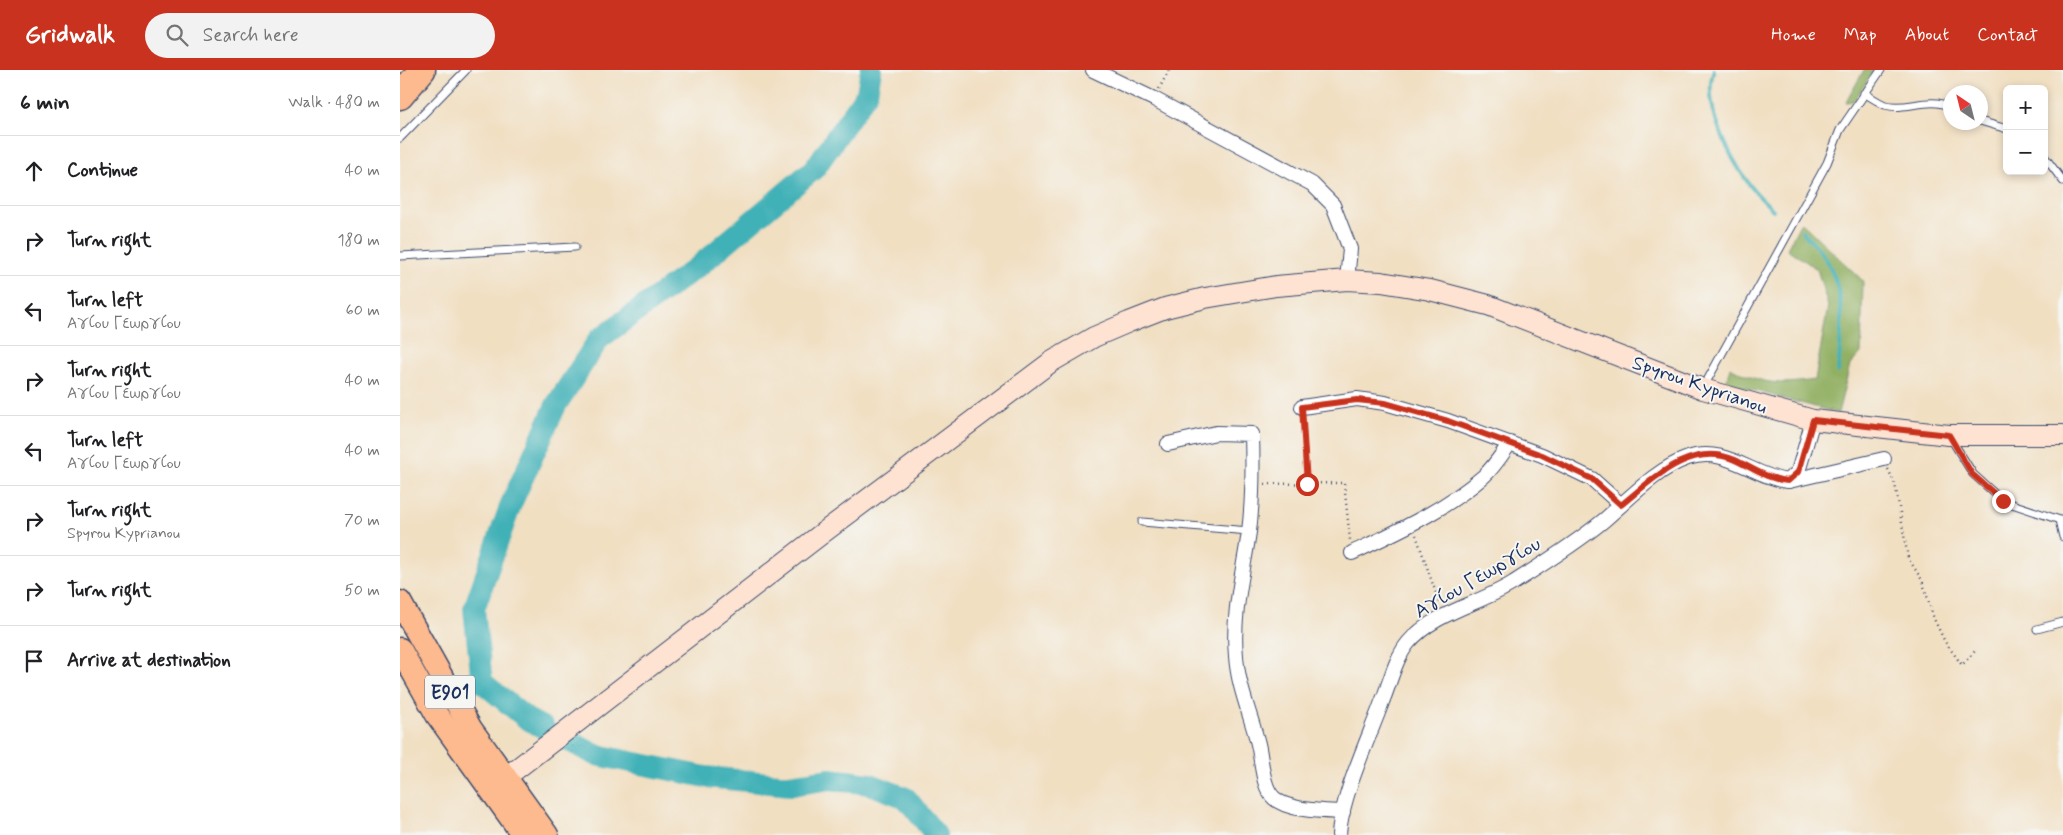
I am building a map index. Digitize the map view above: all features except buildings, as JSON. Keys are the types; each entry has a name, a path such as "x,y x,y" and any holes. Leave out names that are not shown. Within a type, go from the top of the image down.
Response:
{"highway":[{"path":"400,96 422,70"}],"main road":[{"name":"E901","path":"400,602 471,729 523,835"},
{"name":"E901","path":"400,649 437,715 497,784 547,835"}],"street":[{"path":"1093,70 1154,99 1312,184 1333,205 1350,249 1347,280"},
{"name":"Spyrou Kyprianou","path":"497,784 824,532 1051,362 1094,337 1165,308 1267,287 1347,280 1381,282 1430,290 1488,305 1703,389 1813,420 1949,435 2063,435"},
{"path":"1302,407 1357,400 1385,403 1448,421 1542,455 1592,479 1621,505"},
{"path":"1788,481 1798,472 1813,420"},
{"path":"1168,444 1216,433 1252,434 1253,484 1249,531 1235,622 1236,657 1240,688 1258,743 1268,790 1273,798 1284,804 1343,812"},
{"path":"1352,553 1413,524 1443,506 1485,475 1510,443"},
{"name":"Αγίου Γεωργίου","path":"1339,835 1343,812 1398,660 1408,644 1422,629 1512,584 1602,522 1659,474 1688,458 1711,454 1734,460 1772,479 1788,481"},
{"path":"1788,481 1884,458"}],"lane":[{"path":"400,138 466,70"},
{"path":"1703,389 1827,163 1840,130 1881,70"},
{"path":"1864,94 1886,105 1913,105 1933,102 1943,105"},
{"path":"1988,123 2003,128"},
{"path":"2048,161 2063,182"},
{"path":"400,256 575,247"},
{"path":"1949,435 1972,474 2003,501 2061,520 2063,536"},
{"path":"1142,522 1249,531"},
{"path":"2037,630 2063,622"}],"path":[{"path":"1154,99 1169,70"},
{"path":"1302,407 1307,484"},
{"path":"1884,458 1895,484 1908,558 1922,580 1941,634 1962,665 1975,651"},
{"path":"1253,484 1344,482 1352,553"},
{"path":"1413,524 1444,617"}],"green space":[{"path":"1864,70 1874,70 1854,101 1846,102"},
{"path":"1801,222 1863,281 1861,353 1850,365 1838,413 1726,383 1730,367 1752,377 1771,382 1791,383 1815,380 1828,306 1817,269 1787,249"}],"waterway":[{"path":"544,728 527,719 482,682 474,609 511,504 556,405 599,339 700,265 815,168 867,93 871,70"},
{"path":"1714,70 1711,83 1711,98 1714,113 1726,145 1755,191 1773,210"},
{"path":"1802,231 1820,251 1829,264 1835,278 1841,309 1841,341 1838,372"},
{"path":"565,739 596,755 706,777 790,785 830,779 870,784 906,798 936,835"}],"route":[{"path":"1307,484 1302,407 1357,400 1385,403 1448,421 1542,455 1592,479 1621,505 1659,474 1688,458 1711,454 1734,460 1772,479 1788,481 1798,472 1813,420 1949,435 1972,474 2003,501"}]}
